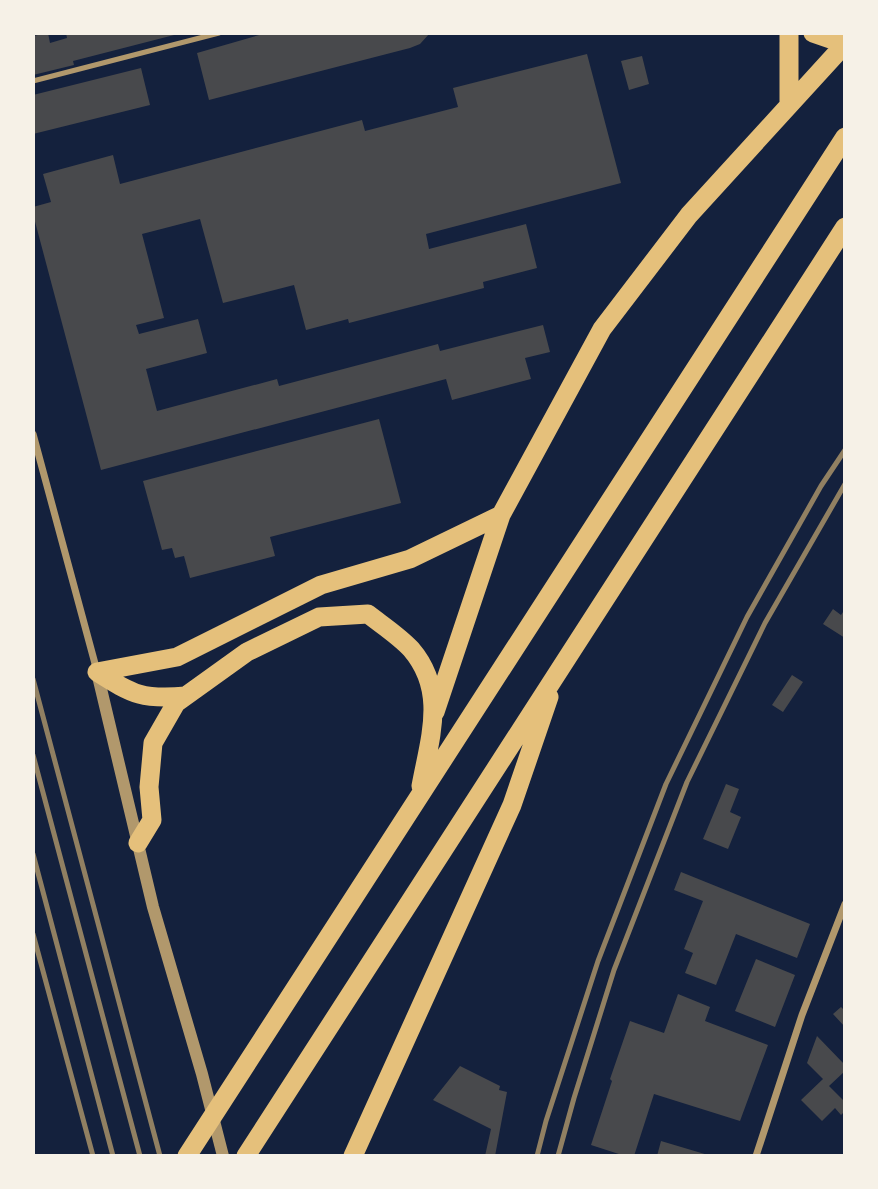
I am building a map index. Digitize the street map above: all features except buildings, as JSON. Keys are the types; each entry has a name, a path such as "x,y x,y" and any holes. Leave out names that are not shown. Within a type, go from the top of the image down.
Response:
{"highway":[{"path":"789,33 789,104"},
{"path":"419,796 435,712 501,515 602,329 688,215 845,44 813,33"},
{"path":"187,1156 845,137"},
{"path":"246,1156 845,227"},
{"path":"97,672 177,657 321,585 410,559 501,515"},
{"path":"138,843 152,820 149,787 153,744 176,703 247,652 319,617 368,614 410,648 428,675 435,712"},
{"path":"353,1156 512,805 558,670"},
{"path":"97,672 127,692 155,699 186,696"}],"street":[{"path":"33,434 97,672 153,906 223,1156"},
{"path":"756,1156 802,1015 845,904"}],"lane":[{"path":"33,81 219,33"}],"railway":[{"path":"537,1156 598,961 666,784 747,617 821,486 845,450"},
{"path":"558,1156 614,970 687,782 765,623 845,484"},
{"path":"33,679 160,1156"},
{"path":"33,755 140,1156"},
{"path":"33,854 113,1156"},
{"path":"33,934 93,1156"}]}
